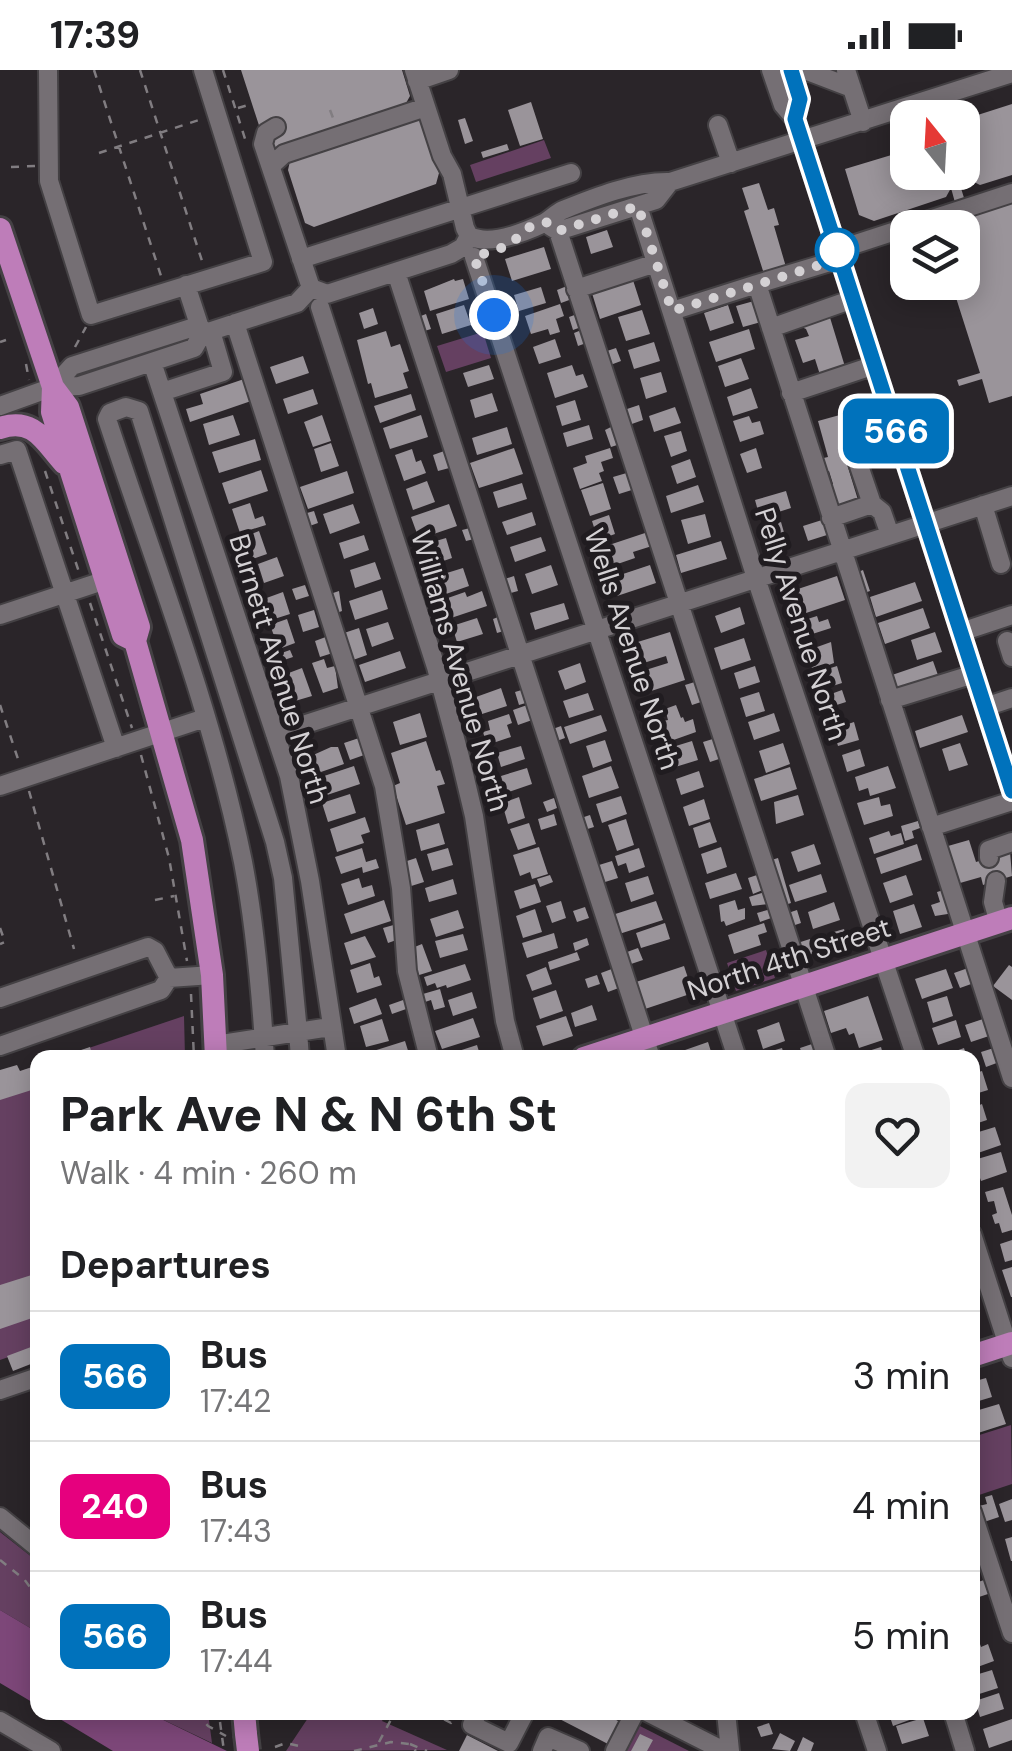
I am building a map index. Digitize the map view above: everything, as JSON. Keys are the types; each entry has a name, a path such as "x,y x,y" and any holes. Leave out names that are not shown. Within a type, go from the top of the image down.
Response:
{"main road":[{"path":"0,228 52,387 52,412 71,472 138,627 135,641 192,840 212,975 216,1050"},
{"path":"52,387 68,408 112,570"},
{"path":"0,428 13,424 34,429 71,472"},
{"name":"North 4th Street","path":"648,1048 722,1012 1006,921"},
{"path":"980,1355 1010,1349"}],"street":[{"path":"48,70 49,165 56,210 91,315 263,262 203,70"},
{"path":"449,70 416,76 442,156 444,176 468,236"},
{"path":"771,70 782,105 795,119 1012,791"},
{"path":"795,119 800,99 797,71 849,79 863,122"},
{"path":"824,1050 576,289 552,227 558,212 651,182 670,182 1012,73"},
{"path":"239,186 272,171 284,154 345,124 426,107"},
{"path":"718,125 731,162"},
{"path":"276,127 264,137 311,288"},
{"path":"301,258 457,202 571,173"},
{"path":"433,260 444,244 509,224 552,227 638,206 656,200 670,182"},
{"path":"672,311 1012,194"},
{"name":"Pelly Avenue North","path":"638,206 756,578 913,1050"},
{"path":"270,312 283,319 358,294 372,280 433,260 450,266 510,245 527,228"},
{"name":"Wells Avenue North","path":"474,257 734,1050"},
{"path":"576,289 656,263"},
{"path":"396,272 648,1048"},
{"path":"52,387 72,366 190,328 206,332 270,312 282,298 352,275 372,280"},
{"path":"757,284 1012,1078"},
{"path":"162,392 223,372 186,286"},
{"path":"771,328 853,298"},
{"name":"Williams Avenue North","path":"320,306 440,682 474,816 512,1050"},
{"path":"235,323 384,786 401,888 408,971 427,1050"},
{"path":"0,406 52,387 79,386 194,348 206,332"},
{"path":"180,353 190,382"},
{"path":"221,363 245,355"},
{"name":"Burnett Avenue North","path":"152,362 288,776 310,881 335,1050"},
{"path":"792,393 874,365"},
{"path":"265,1050 244,872 205,718 107,419 126,407 139,412 280,864 299,1050"},
{"path":"890,535 882,512 872,504 857,460 900,444"},
{"path":"0,455 18,450 116,748"},
{"path":"275,734 1012,496"},
{"path":"831,518 872,504"},
{"path":"983,505 1002,564"},
{"path":"0,615 65,593 149,548"},
{"path":"188,568 216,559"},
{"path":"961,632 1012,614"},
{"path":"890,700 974,674"},
{"path":"985,707 1012,698"},
{"path":"0,786 205,718"},
{"path":"931,827 1012,801"},
{"path":"989,858 990,850 1012,842"},
{"path":"244,872 280,864"},
{"path":"996,881 992,902 1006,921"},
{"path":"0,998 148,947 156,952 168,978"},
{"path":"168,978 212,975"},
{"path":"0,1046 162,990 168,978"},
{"path":"219,1050 264,1037 330,1027"},
{"path":"980,1251 1002,1297 1010,1349"},
{"path":"0,1390 30,1380"},
{"path":"0,1517 30,1541"},
{"path":"980,1536 1012,1632"},
{"path":"474,1720 472,1725 509,1743 521,1720"},
{"path":"615,1751 632,1720"},
{"path":"663,1720 727,1751 726,1720"},
{"path":"867,1720 877,1751"},
{"path":"955,1720 965,1751"},
{"path":"0,1721 51,1751"},
{"path":"542,1751 548,1737 580,1751"}],"path":[{"path":"94,70 166,292"},
{"path":"140,70 208,279"},
{"path":"99,153 252,104"},
{"path":"330,110 345,124"},
{"path":"12,167 49,165"},
{"path":"74,347 82,339 91,315"},
{"path":"0,342 6,340"},
{"path":"0,705 37,812 74,949"},
{"path":"156,900 176,896"},
{"path":"0,928 5,942 0,944"},
{"path":"0,1560 30,1587"},
{"path":"203,1720 208,1726 244,1735"},
{"path":"220,1720 224,1751"},
{"path":"378,1744 390,1720"},
{"path":"275,1747 286,1743 300,1746 302,1751"},
{"path":"354,1751 378,1744 409,1744 427,1751"},
{"path":"409,1744 416,1751"}],"shaded area":[{"path":"544,140 551,158 476,182 470,165"},
{"path":"483,332 491,358 446,372 437,346"},
{"path":"766,950 775,978 736,991 727,963"},
{"path":"184,1016 185,1050 83,1050"},
{"path":"30,1068 30,1349 0,1360 0,1079"},
{"path":"1011,1425 1012,1484 980,1495 980,1435"},
{"path":"0,1532 30,1556 30,1628 0,1610"},
{"path":"0,1610 30,1628 30,1701 0,1683"},
{"path":"62,1720 163,1720 227,1751 113,1751"},
{"path":"164,1720 209,1720 212,1743"},
{"path":"307,1720 382,1720 447,1750 286,1751"},
{"path":"636,1724 689,1751 622,1751"}],"building":[{"path":"241,70 402,70 410,96 405,105 267,150"},
{"path":"531,102 543,139 520,146 508,110"},
{"path":"1012,104 1012,175 980,185 980,114"},
{"path":"465,118 473,141 465,144 458,120"},
{"path":"418,119 439,173 436,184 314,227 305,223 288,170 290,161"},
{"path":"507,144 509,150 483,158 481,152"},
{"path":"890,155 890,190 950,190 946,197 907,210 890,210 890,216 874,221 859,215 845,169"},
{"path":"759,183 768,210 774,208 779,225 774,226 786,267 764,274 744,211 749,209 742,188"},
{"path":"952,190 962,190 968,210 957,210"},
{"path":"1012,201 1012,396 989,403 982,379 959,386 957,380 980,373 957,300 980,300 980,211"},
{"path":"607,230 613,247 591,254 586,237"},
{"path":"544,247 551,269 512,281 505,259"},
{"path":"632,277 641,305 600,319 591,290"},
{"path":"463,279 469,299 430,311 424,291"},
{"path":"567,286 572,299 561,303 557,290"},
{"path":"541,287 546,303 519,311 514,295"},
{"path":"754,301 761,322 743,327 736,306"},
{"path":"560,304 564,316 556,319 560,332 550,335 548,329 531,334 525,316"},
{"path":"464,305 471,325 442,334 436,314"},
{"path":"728,305 734,323 710,331 704,313"},
{"path":"373,308 378,324 364,329 359,313"},
{"path":"642,310 650,334 626,341 618,317"},
{"path":"828,311 846,370 821,378 815,359 803,363 795,340 809,336 806,329 793,323"},
{"path":"580,313 584,326 573,330 569,317"},
{"path":"426,314 431,329 418,333 413,319"},
{"path":"584,329 589,342 578,346 574,333"},
{"path":"749,329 755,349 716,362 709,342"},
{"path":"386,331 391,347 400,344 409,371 403,373 408,388 375,398 357,340"},
{"path":"555,339 561,357 539,364 533,347"},
{"path":"654,342 660,361 634,369 628,350"},
{"path":"616,348 621,361 605,367 601,353"},
{"path":"303,356 309,373 276,384 270,367"},
{"path":"741,358 749,379 725,387 718,366"},
{"path":"489,365 494,379 468,387 463,373"},
{"path":"572,365 576,376 583,374 588,387 555,398 547,373"},
{"path":"661,372 667,392 646,399 640,378"},
{"path":"247,378 254,400 190,422 186,409 203,404 200,394"},
{"path":"751,388 758,408 733,416 727,397"},
{"path":"313,389 318,404 288,414 283,399"},
{"path":"492,393 498,411 475,418 470,400"},
{"path":"411,394 416,410 380,423 374,406"},
{"path":"575,400 581,420 562,426 556,406"},
{"path":"639,405 643,420 629,425 624,410"},
{"path":"675,407 681,423 654,432 649,416"},
{"path":"847,413 857,447 843,451 858,500 833,507 827,485 833,484 829,471 823,473 819,459 828,457 818,421"},
{"path":"233,415 240,435 209,445 203,424"},
{"path":"322,415 331,441 313,447 304,422"},
{"path":"421,415 428,437 390,449 383,428"},
{"path":"749,416 752,423 760,421 764,434 740,442 733,421"},
{"path":"589,425 593,439 567,447 563,433"},
{"path":"613,426 620,444 611,447 605,430"},
{"path":"507,427 512,444 477,455 472,438"},
{"path":"681,431 687,451 671,457 664,436"},
{"path":"255,439 261,460 219,473 212,452"},
{"path":"331,443 339,466 321,472 314,449"},
{"path":"514,448 523,474 479,488 470,463"},
{"path":"610,448 613,458 601,462 602,481 580,489 573,468 587,463 585,456"},
{"path":"756,448 762,468 747,473 740,454"},
{"path":"412,449 416,462 421,460 426,473 404,481 395,455"},
{"path":"447,450 453,467 438,471 433,455"},
{"path":"690,459 696,477 677,484 671,466"},
{"path":"261,470 268,491 229,504 222,483"},
{"path":"347,471 354,493 308,509 300,487"},
{"path":"630,472 635,489 619,494 613,477"},
{"path":"427,481 435,502 413,510 406,489"},
{"path":"522,483 527,499 498,508 493,492"},
{"path":"603,483 611,509 590,516 581,490"},
{"path":"698,485 704,502 671,513 666,496"},
{"path":"786,491 791,508 760,518 755,500"},
{"path":"250,503 255,519 263,516 266,525 240,533 232,509"},
{"path":"353,504 360,523 330,534 323,514"},
{"path":"449,504 457,526 419,539 411,517"},
{"path":"314,511 318,523 304,528 300,515"},
{"path":"532,512 536,525 507,535 502,522"},
{"path":"705,514 711,537 688,544 681,520"},
{"path":"609,515 615,534 598,540 592,521"},
{"path":"822,520 827,535 808,541 803,526"},
{"path":"781,522 787,543 769,549 763,528"},
{"path":"470,528 474,539 466,541 462,530"},
{"path":"259,531 267,554 250,560 243,537"},
{"path":"648,532 652,546 633,552 635,558 603,569 597,549"},
{"path":"364,535 369,550 344,559 339,543"},
{"path":"541,537 546,551 515,562 510,547"},
{"path":"446,538 452,558 432,565 426,544"},
{"path":"721,541 727,559 681,573 676,555"},
{"path":"277,557 284,576 264,583 258,564"},
{"path":"375,562 381,579 355,588 350,570"},
{"path":"551,565 558,585 532,594 525,574"},
{"path":"650,565 656,583 617,596 611,578"},
{"path":"463,568 469,586 443,595 437,576"},
{"path":"863,570 870,591 858,595 851,575"},
{"path":"514,576 518,591 503,595 499,581"},
{"path":"837,576 845,600 797,616 789,592"},
{"path":"915,582 922,601 876,617 870,597"},
{"path":"305,585 309,596 296,600 292,589"},
{"path":"382,590 388,609 355,620 349,601"},
{"path":"339,591 342,611 332,615 327,595"},
{"path":"482,591 487,606 451,618 445,599"},
{"path":"283,592 290,614 268,621 261,600"},
{"path":"564,603 569,619 535,630 530,613"},
{"path":"740,607 745,624 721,633 715,616"},
{"path":"923,608 930,628 885,644 878,623"},
{"path":"314,610 319,627 303,632 298,615"},
{"path":"503,615 507,630 497,633 493,619"},
{"path":"817,616 819,622 828,619 831,628 800,638 795,623"},
{"path":"477,618 483,634 457,642 452,626"},
{"path":"287,619 295,643 279,649 270,625"},
{"path":"388,622 394,639 372,647 366,629"},
{"path":"359,628 367,655 353,660 344,633"},
{"path":"670,632 685,680 642,694 636,673 668,663 666,656 634,666 628,645"},
{"path":"935,632 942,652 917,660 911,640"},
{"path":"331,635 336,652 320,657 315,641"},
{"path":"744,638 751,660 721,670 714,648"},
{"path":"831,642 834,663 813,671 806,651"},
{"path":"290,650 293,657 278,662 276,655"},
{"path":"400,651 406,668 365,682 359,665"},
{"path":"324,659 327,668 335,666 338,688 323,693 312,663"},
{"path":"933,661 939,678 897,692 892,675"},
{"path":"580,663 586,682 565,690 558,671"},
{"path":"755,666 760,682 739,689 734,673"},
{"path":"837,666 842,683 820,690 815,673"},
{"path":"302,668 312,696 295,701 286,674"},
{"path":"698,681 704,701 692,705 685,685"},
{"path":"501,688 507,706 482,714 476,697"},
{"path":"525,689 529,702 519,705 515,692"},
{"path":"842,690 846,702 824,709 820,698"},
{"path":"759,692 765,711 746,717 740,698"},
{"path":"588,693 594,710 569,718 563,701"},
{"path":"530,704 535,719 518,725 513,710"},
{"path":"676,705 685,722 693,719 696,732 665,743 661,730 665,729 663,721 668,720 665,709"},
{"path":"420,713 427,737 400,745 393,722"},
{"path":"774,713 780,731 754,740 748,722"},
{"path":"509,714 511,737 487,745 483,732 490,730 488,721"},
{"path":"601,715 607,731 570,744 564,727"},
{"path":"962,715 968,732 920,748 915,731"},
{"path":"854,722 859,740 838,746 833,729"},
{"path":"561,726 565,738 554,742 550,730"},
{"path":"362,737 367,754 350,760 344,743"},
{"path":"716,738 722,758 710,762 703,742"},
{"path":"605,740 612,761 593,768 586,746"},
{"path":"426,741 445,784 437,786 445,813 406,825 393,786 400,783 391,753"},
{"path":"692,741 698,760 672,768 666,749"},
{"path":"783,743 790,764 766,773 759,751"},
{"path":"960,743 968,765 949,771 942,749"},
{"path":"521,746 525,759 501,767 497,753"},
{"path":"338,747 344,764 318,773 311,756"},
{"path":"860,749 865,766 847,772 842,755"},
{"path":"354,766 360,784 324,796 318,778"},
{"path":"611,766 619,788 589,798 582,776"},
{"path":"888,766 896,788 870,796 868,788 859,791 855,777"},
{"path":"790,767 797,789 761,801 754,779"},
{"path":"527,768 532,784 506,793 501,776"},
{"path":"699,771 704,787 681,795 676,779"},
{"path":"350,794 356,813 328,822 322,803"},
{"path":"798,795 804,815 776,824 774,802"},
{"path":"621,796 627,814 602,823 596,804"},
{"path":"519,797 525,818 508,824 502,803"},
{"path":"879,797 881,806 890,804 893,816 864,825 857,803"},
{"path":"554,798 557,808 547,812 543,802"},
{"path":"704,799 710,819 689,826 683,807"},
{"path":"554,814 557,825 541,830 538,819"},
{"path":"590,815 594,827 581,831 578,819"},
{"path":"365,817 370,832 361,835 364,843 337,852 330,829"},
{"path":"626,819 634,845 617,851 608,825"},
{"path":"918,821 920,828 912,831 914,838 905,841 901,826"},
{"path":"710,822 717,842 699,848 693,828"},
{"path":"439,823 445,844 421,851 416,830"},
{"path":"529,823 536,844 518,850 510,829"},
{"path":"889,831 891,836 901,833 904,844 874,854 869,838"},
{"path":"969,840 976,862 1010,851 1012,876 983,885 981,877 960,883 948,846"},
{"path":"814,844 821,864 798,872 791,852"},
{"path":"917,844 922,860 881,874 876,858"},
{"path":"539,847 548,874 532,879 530,872 520,876 513,855"},
{"path":"721,847 727,867 707,874 701,854"},
{"path":"362,848 366,862 376,859 379,868 363,873 362,867 341,874 335,857"},
{"path":"448,848 453,865 432,871 427,854"},
{"path":"639,848 645,867 629,873 626,863 618,866 615,856"},
{"path":"416,858 424,882 408,887 401,863"},
{"path":"778,858 791,903 779,907 765,862"},
{"path":"612,861 618,878 605,882 599,865"},
{"path":"736,873 742,889 710,899 705,883"},
{"path":"760,874 765,889 753,894 748,878"},
{"path":"821,874 827,892 795,902 789,885"},
{"path":"550,875 553,882 540,887 537,879"},
{"path":"906,875 913,895 890,903 883,883"},
{"path":"648,876 654,894 631,902 625,883"},
{"path":"359,878 362,888 372,885 375,896 348,905 341,884"},
{"path":"453,879 457,894 429,902 425,888"},
{"path":"535,884 541,902 520,909 514,891"},
{"path":"947,889 954,913 935,916 931,905 940,902 937,892"},
{"path":"765,892 769,904 752,906 749,897"},
{"path":"384,900 391,921 351,934 344,914"},
{"path":"735,900 738,910 745,908 745,919 726,926 721,922 719,905"},
{"path":"561,901 566,918 552,923 546,906"},
{"path":"656,901 663,920 616,935 609,916"},
{"path":"834,902 840,920 813,929 808,912"},
{"path":"914,904 922,927 900,934 893,911"},
{"path":"585,907 589,918 577,922 573,911"},
{"path":"535,909 542,932 523,938 516,916"},
{"path":"771,909 774,917 760,922 757,913"},
{"path":"458,910 464,928 436,937 430,919"},
{"path":"797,910 801,923 786,928 782,915"},
{"path":"665,923 670,939 641,948 636,933"},
{"path":"764,923 767,932 758,935 761,945 734,954 728,935"},
{"path":"397,924 402,938 388,943 383,928"},
{"path":"844,929 849,947 822,955 817,937"},
{"path":"554,933 558,948 527,958 522,943"},
{"path":"463,934 468,950 440,958 435,941"},
{"path":"365,936 376,957 351,965 344,943"},
{"path":"587,938 589,945 575,951 573,943"},
{"path":"810,939 815,953 796,959 791,945"},
{"path":"422,944 432,971 416,976 407,950"},
{"path":"638,948 643,960 631,964 627,952"},
{"path":"782,951 788,966 773,971 768,956"},
{"path":"577,952 580,960 550,970 548,962"},
{"path":"370,963 374,978 379,976 382,985 357,993 350,970"},
{"path":"465,964 471,980 447,988 437,988 435,983 427,986 424,977"},
{"path":"1009,965 1012,967 1012,1000 993,986"},
{"path":"684,966 693,993 642,1010 633,983"},
{"path":"546,967 552,984 532,991 526,975"},
{"path":"617,967 624,986 608,992 601,973"},
{"path":"968,968 974,983 960,988 954,973"},
{"path":"946,969 953,988 922,999 915,979"},
{"path":"597,975 600,984 588,988 585,979"},
{"path":"440,989 445,1007 434,1010 431,1000 419,1004 416,996"},
{"path":"556,990 563,1011 540,1019 533,998"},
{"path":"472,992 477,1008 453,1016 448,1000"},
{"path":"868,996 883,1040 859,1048 854,1033 849,1035 846,1028 831,1033 824,1011"},
{"path":"947,996 953,1016 933,1023 927,1002"},
{"path":"376,998 382,1014 354,1024 349,1008"},
{"path":"406,999 409,1008 392,1014 389,1005"},
{"path":"592,1005 597,1020 575,1027 571,1013"},
{"path":"566,1016 573,1036 543,1046 536,1026"},
{"path":"473,1018 480,1037 442,1049 435,1031"},
{"path":"986,1018 992,1035 971,1042 965,1025"},
{"path":"382,1019 389,1041 366,1047 360,1026"},
{"path":"956,1020 961,1037 938,1045 932,1028"},
{"path":"779,1022 785,1041 763,1049 757,1030"},
{"path":"405,1041 408,1050 376,1050"},
{"path":"708,1042 710,1050 685,1050"},
{"path":"815,1043 817,1050 801,1050"},
{"path":"997,1047 1002,1061 986,1067 981,1052"},
{"path":"17,1065 20,1071 30,1068 30,1091 0,1100 0,1070"},
{"path":"980,1072 988,1090 980,1092"},
{"path":"980,1105 987,1120 980,1122"},
{"path":"995,1127 1001,1145 980,1152 980,1132"},
{"path":"1001,1152 1007,1172 981,1181 980,1158"},
{"path":"1003,1187 1012,1215 1012,1230 1002,1233 992,1215 997,1213 994,1201 988,1202 985,1192"},
{"path":"1012,1240 1012,1260 1005,1262 1000,1244"},
{"path":"1012,1267 1012,1297 1011,1297 1002,1270"},
{"path":"30,1276 30,1319 0,1329 0,1285"},
{"path":"30,1347 30,1364 13,1371 7,1356"},
{"path":"986,1378 992,1397 980,1401 980,1380"},
{"path":"999,1404 1006,1424 980,1432 980,1410"},
{"path":"992,1495 999,1517 984,1522 980,1506 987,1504 985,1497"},
{"path":"1012,1499 1012,1520 1005,1522 999,1504"},
{"path":"1012,1537 1012,1561 1011,1561 1005,1539"},
{"path":"990,1578 994,1592 980,1597 980,1581"},
{"path":"980,1644 988,1644 994,1661 980,1666"},
{"path":"992,1670 998,1688 980,1694 980,1674"},
{"path":"999,1693 1004,1709 980,1717 980,1699"},
{"path":"1012,1719 1012,1740 989,1748 983,1729"},
{"path":"562,1720 616,1720 620,1722 608,1744"},
{"path":"924,1720 929,1736 902,1744 896,1726"},
{"path":"769,1723 773,1734 761,1737 757,1727"},
{"path":"780,1733 795,1741 790,1751 772,1749"},
{"path":"640,1734 653,1740 647,1751 631,1751"},
{"path":"467,1735 498,1751 459,1751"},
{"path":"803,1737 814,1743 811,1751 797,1751"}],"bus line":[{"name":"566","path":"791,70 800,99 795,119 1012,791"}],"route":[{"path":"494,315 474,257 510,245 527,228 546,222 558,231 638,206 672,311 820,265 837,250"}]}
